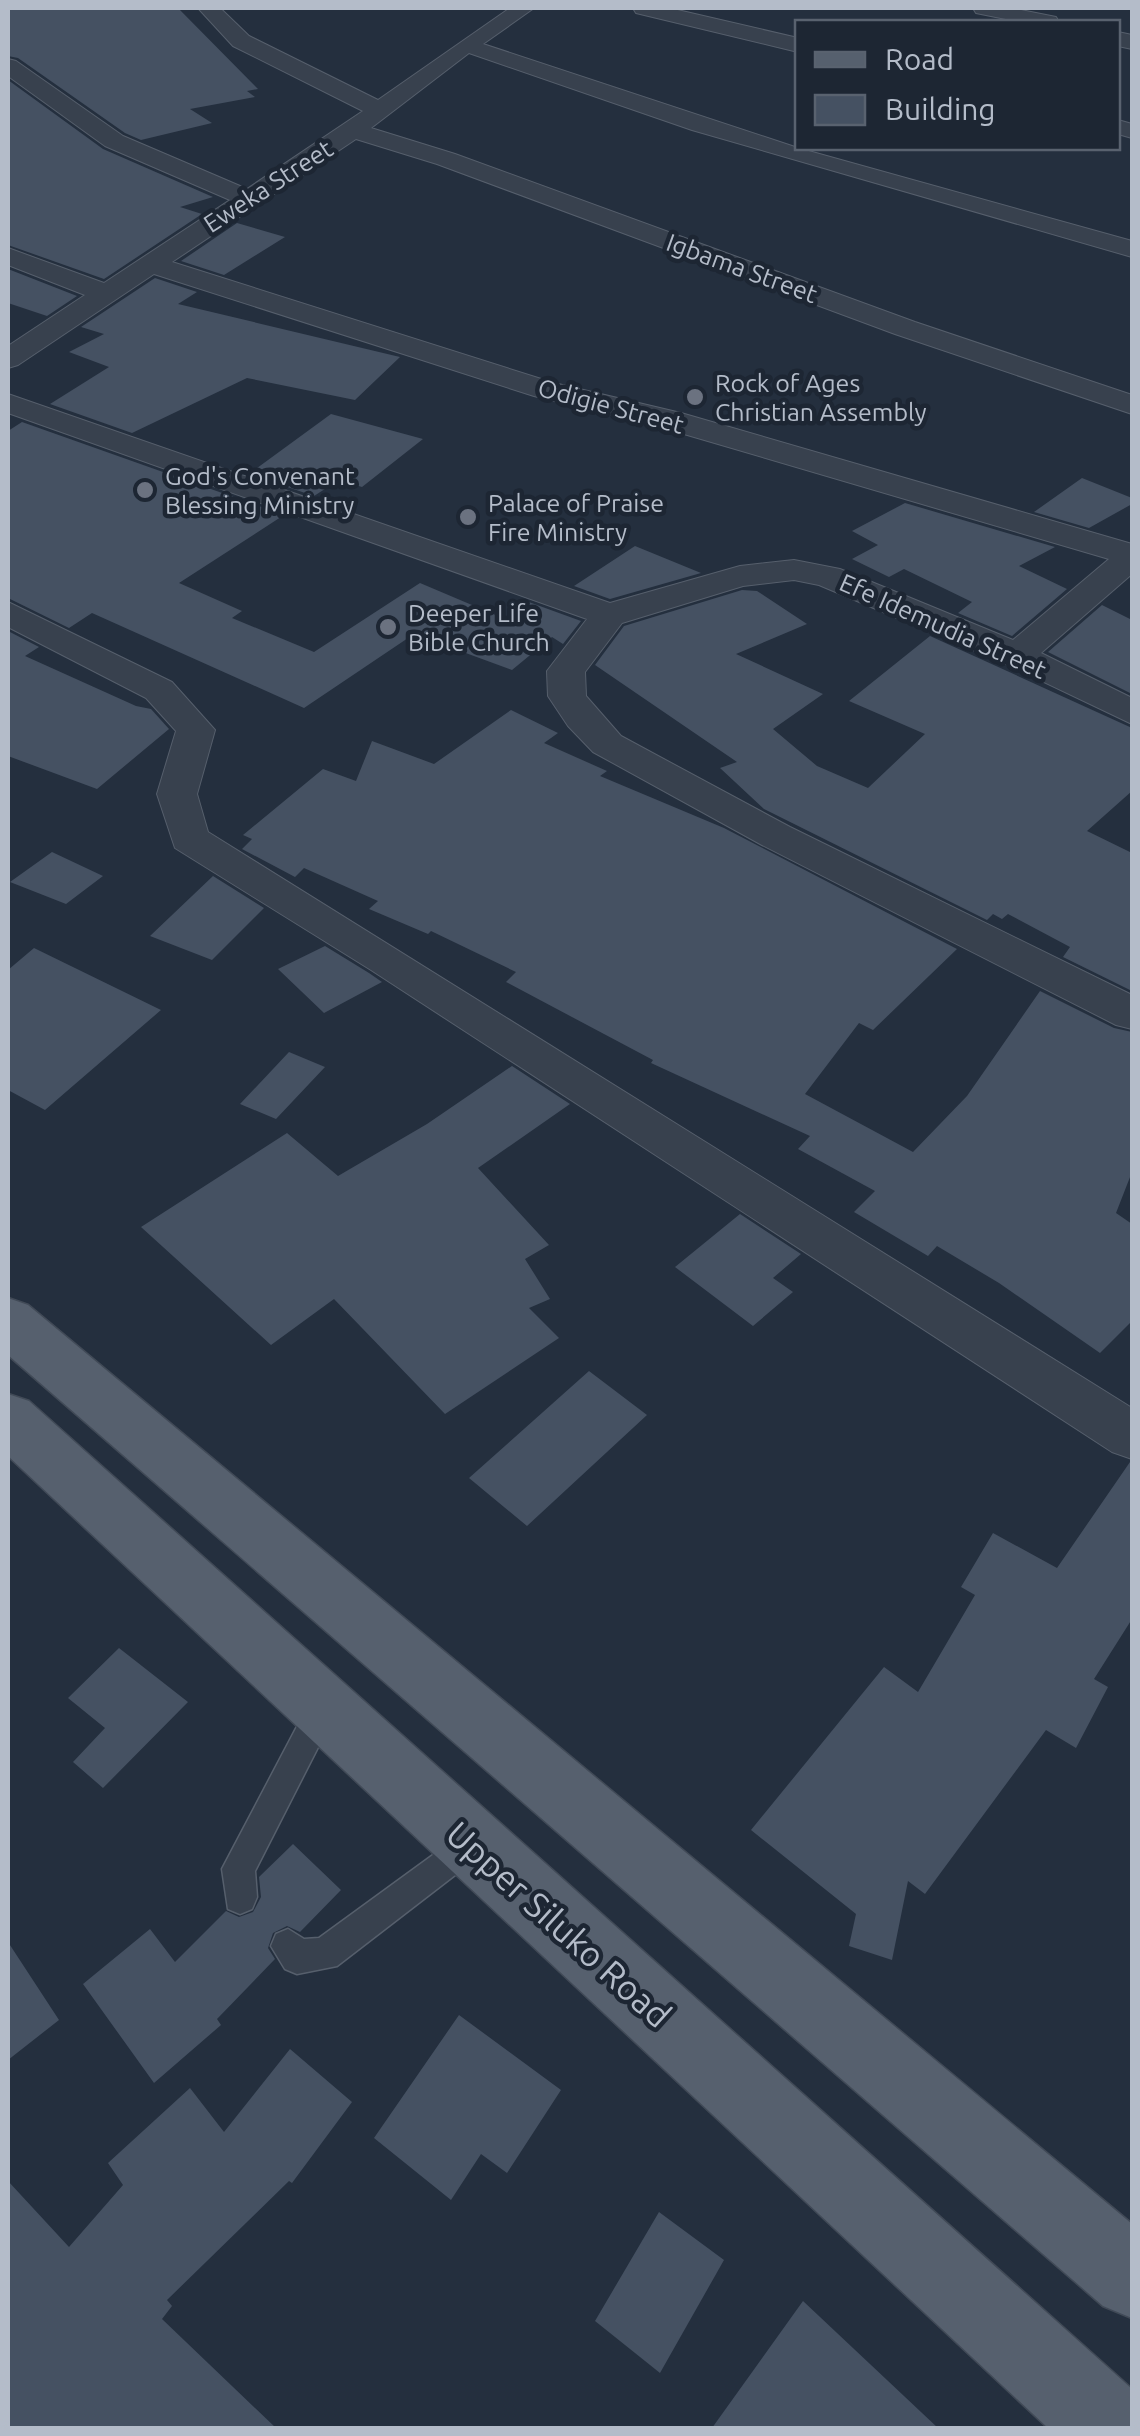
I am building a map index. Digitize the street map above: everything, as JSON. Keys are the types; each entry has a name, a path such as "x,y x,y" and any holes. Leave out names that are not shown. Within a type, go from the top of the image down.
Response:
{"main road":[{"path":"8,1321 1132,2277"},
{"name":"Upper Siluko Road","path":"8,1419 1111,2428"}],"street":[{"path":"208,8 241,41 379,110"},
{"name":"Eweka Street","path":"8,358 353,130 466,45 524,8"},
{"path":"644,8 795,45"},
{"path":"984,8 1039,20"},
{"path":"462,15 489,30"},
{"path":"466,45 701,125 1132,249"},
{"path":"8,66 114,141 246,198"},
{"name":"Igbama Street","path":"353,130 446,159 905,328 1132,406"},
{"path":"8,256 105,293"},
{"name":"Odigie Street","path":"150,264 546,390 670,420 1130,561"},
{"path":"8,403 609,615 566,671 567,696 581,718 607,744 776,836 1132,1014"},
{"path":"1017,655 1130,561"},
{"name":"Efe Idemudia Street","path":"609,615 740,576 794,570 828,576 1017,655 1132,713"},
{"path":"8,613 159,690 196,730 177,794 190,839 404,970 1132,1436"}],"lane":[{"path":"240,1897 238,1870 323,1708"},
{"path":"288,1946 298,1958 326,1954 471,1843"}],"building":[{"path":"8,8 178,8 258,89 247,91 255,97 190,109 212,123 141,140 125,133 18,58 8,56"},
{"path":"8,80 103,149 213,197 180,207 202,214 104,279 8,245"},
{"path":"237,223 285,237 224,275 181,261"},
{"path":"8,269 77,296 47,316 8,303"},
{"path":"155,278 197,292 178,304 400,357 355,400 247,378 132,433 50,404 109,367 69,352 104,334 81,327"},
{"path":"331,414 423,439 362,487 339,480 314,496 249,474"},
{"path":"22,422 284,515 179,583 242,611 232,618 314,652 420,583 505,619 526,601 581,621 563,644 552,637 512,670 414,634 304,708 92,613 69,628 8,598 8,431"},
{"path":"1082,478 1132,498 1132,504 1089,528 1034,512"},
{"path":"905,503 1055,547 1019,566 1067,589 1012,636 958,613 972,602 904,569 889,577 852,559 878,545 852,531"},
{"path":"635,546 701,573 610,599 574,586"},
{"path":"742,590 757,591 807,624 736,654 823,694 773,729 817,766 868,788 925,734 849,701 930,636 1132,728 1132,791 1087,831 1132,853 1132,991 1063,957 1070,947 1008,914 1002,919 993,914 987,920 764,809 720,768 737,762 595,665 624,626"},
{"path":"1102,605 1132,620 1132,694 1048,652"},
{"path":"8,631 39,647 25,656 136,706 151,709 169,729 97,789 8,756"},
{"path":"511,710 558,733 544,743 607,771 600,776 724,828 957,949 873,1030 859,1023 805,1094 913,1152 967,1096 1040,991 1114,1028 1132,1032 1132,1172 1116,1213 1132,1224 1132,1321 1100,1353 999,1283 937,1246 928,1256 854,1212 875,1191 798,1149 810,1136 651,1063 653,1060 506,982 516,972 431,931 428,934 369,909 378,901 304,868 295,877 242,849 252,839 243,835 323,769 356,781 372,741 434,764"},
{"path":"52,852 103,876 66,904 10,882"},
{"path":"213,876 264,908 212,960 150,936"},
{"path":"325,946 382,982 324,1013 278,969"},
{"path":"34,948 161,1010 45,1110 8,1090 8,970"},
{"path":"289,1052 325,1067 276,1119 240,1104"},
{"path":"512,1066 570,1104 478,1168 549,1245 525,1259 550,1299 529,1308 559,1338 445,1414 334,1299 271,1345 141,1227 287,1133 338,1176 427,1124"},
{"path":"740,1214 801,1254 773,1278 793,1292 753,1326 675,1267"},
{"path":"589,1371 647,1415 527,1526 469,1478"},
{"path":"1130,1462 1132,1619 1094,1679 1108,1687 1076,1748 1046,1730 925,1894 908,1881 892,1960 849,1946 856,1914 751,1830 884,1667 918,1692 975,1595 961,1587 993,1533 1057,1568"},
{"path":"119,1648 188,1702 103,1788 73,1762 105,1728 68,1698"},
{"path":"293,1844 341,1890 300,1932 287,1926 273,1933 268,1948 275,1959 217,2019 221,2025 154,2083 83,1984 150,1929 175,1962 226,1911 239,1917 253,1912 261,1897 259,1877"},
{"path":"8,1942 59,2020 8,2060"},
{"path":"459,2015 561,2090 507,2173 481,2154 451,2200 374,2138"},
{"path":"290,2049 352,2102 292,2183 289,2181 167,2300 172,2306 162,2319 276,2428 8,2428 8,2181 69,2247 123,2185 108,2163 190,2088 224,2132"},
{"path":"659,2212 724,2260 660,2373 595,2321"},
{"path":"803,2301 938,2428 712,2428"}],"place":[{"name":"Rock of Ages Christian Assembly","path":"695,397"},
{"name":"God's Convenant Blessing Ministry","path":"145,490"},
{"name":"Palace of Praise Fire Ministry","path":"468,517"},
{"name":"Deeper Life Bible Church","path":"388,627"}]}
